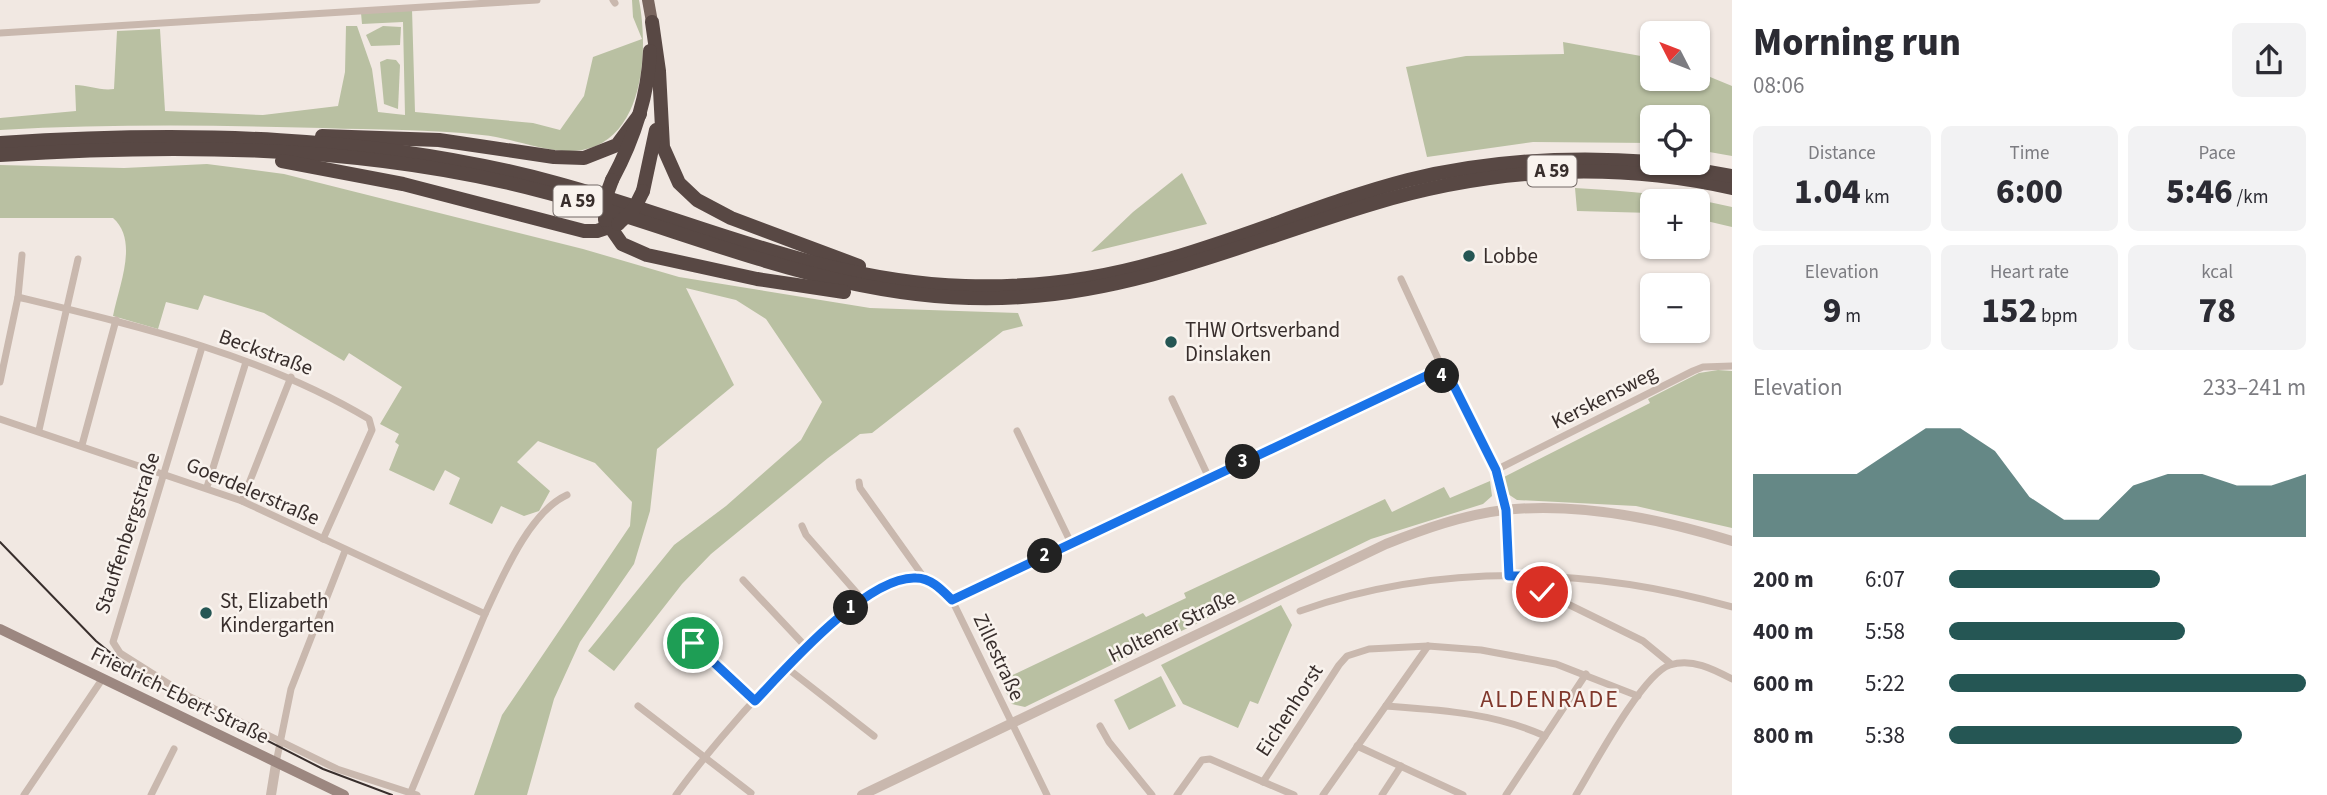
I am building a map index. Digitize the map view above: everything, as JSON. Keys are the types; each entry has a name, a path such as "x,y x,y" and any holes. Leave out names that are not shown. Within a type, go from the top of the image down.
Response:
{"highway":[{"path":"652,22 660,71 659,108 663,147 672,172 687,192 709,208 781,240 846,262 942,285"},
{"path":"652,22 649,70 640,114 605,199 611,224 622,244 633,250 692,266 857,294 904,294"},
{"path":"243,152 403,184 584,231 611,224 634,209 643,191 659,108"},
{"path":"257,140 304,136 411,138 466,142 554,157 584,158 617,145 640,114"},
{"name":"A 59","path":"0,143 140,138 257,140 412,153 509,171 590,193 820,266 895,281 1014,286 1108,274 1344,206 1372,197 1406,181 1488,164 1595,158 1640,161"},
{"name":"A 59","path":"0,155 139,150 243,152 407,165 506,182 587,204 767,264 816,277 904,294 1016,298 1110,287 1204,261 1344,206"},
{"name":"A 59","path":"1372,197 1543,172 1653,174 1732,188"},
{"path":"1710,172 1732,176"}],"main road":[{"path":"648,0 652,22"},
{"name":"Friedrich-Ebert-Straße","path":"0,628 344,795"}],"street":[{"path":"366,0 367,9"},
{"path":"0,33 537,0"},
{"path":"0,382 18,297 22,255"},
{"path":"39,430 78,258"},
{"path":"1401,279 1439,361 1440,375"},
{"name":"Beckstraße","path":"18,297 116,320 291,377 329,395 372,424 323,539"},
{"path":"82,445 116,320"},
{"name":"Stauffenbergstraße","path":"202,347 165,474 116,622 113,642 120,653 188,696 337,769 414,794"},
{"path":"207,487 247,362"},
{"name":"Kerskensweg","path":"1496,470 1693,371 1703,367 1732,366"},
{"path":"952,600 1423,375 1440,375 1454,386 1496,470 1506,510 1509,576"},
{"path":"242,501 291,377"},
{"path":"1172,399 1209,478"},
{"name":"Goerdelerstraße","path":"0,419 242,501 485,614"},
{"path":"1017,431 1071,544"},
{"name":"Zillestraße","path":"859,482 860,488 925,579 952,600 1047,795"},
{"path":"414,794 485,614 506,568 527,534 556,500 567,495"},
{"name":"Holtener Straße","path":"862,795 1386,544 1431,527 1506,510 1597,513 1732,541"},
{"path":"802,526 863,600"},
{"path":"271,795 290,689 345,551"},
{"path":"1300,611 1374,590 1455,578 1509,576 1638,585 1732,607"},
{"path":"1530,576 1529,585 1643,641 1671,664"},
{"path":"676,795 755,701 807,648 863,600 908,578 925,579"},
{"path":"743,580 807,648"},
{"path":"688,635 755,701"},
{"path":"1324,795 1428,646"},
{"name":"Eichenhorst","path":"1263,782 1347,656 1369,649 1428,646 1535,658 1586,674 1637,696"},
{"path":"1576,795 1637,696 1655,672 1671,664 1700,664 1732,679"},
{"path":"787,667 874,736"},
{"path":"1506,795 1586,674"},
{"path":"24,795 103,678"},
{"path":"638,706 751,793"},
{"path":"1386,706 1471,712 1521,725 1545,736"},
{"path":"1100,726 1109,742 1152,795"},
{"path":"1357,746 1464,795"},
{"path":"151,795 174,749"},
{"path":"1177,795 1202,760 1210,759 1294,795"},
{"path":"1382,795 1401,766"},
{"path":"1442,795 1447,788"}],"green space":[{"path":"632,0 639,0 643,39 634,103 625,121 612,136 596,146 582,150 553,150 496,137 423,131 162,126 0,130 0,118 76,111 75,85 114,89 117,31 160,29 165,111 263,115 338,106 345,72 346,26 357,26 372,69 378,112 405,115 403,22 362,24 361,13 412,9 415,112 533,123 560,130 584,96 593,57 642,39 633,17"},
{"path":"383,26 401,27 400,45 371,46 366,35"},
{"path":"1563,42 1640,56 1640,91 1710,91 1710,77 1732,86 1732,156 1710,152 1710,105 1640,105 1640,143 1533,142 1427,157 1406,67 1466,56 1564,54"},
{"path":"387,59 396,60 400,65 398,109 384,104 380,62"},
{"path":"207,164 284,174 583,249 679,277 870,308 1018,313 1023,326 1003,331 872,433 860,434 711,554 682,584 614,671 588,651 674,545 726,506 801,440 822,402 766,319 736,300 686,288 734,385 657,449 650,511 634,564 580,642 554,699 527,795 474,795 502,715 630,526 632,502 595,463 538,441 517,462 550,491 539,511 524,516 501,506 492,524 449,504 460,478 445,470 434,491 389,470 399,445 395,442 399,434 380,424 402,387 349,353 344,361 264,313 204,295 198,310 166,302 158,329 113,316 126,251 121,228 113,218 0,218 0,165 124,168"},
{"path":"1182,173 1207,224 1091,252 1133,212"},
{"path":"1575,188 1640,193 1640,213 1577,211"},
{"path":"1710,202 1732,207 1732,227 1710,222"},
{"path":"1732,371 1732,528 1636,506 1517,500 1508,494 1502,478 1650,403 1648,399 1699,373"},
{"path":"1490,481 1492,496 1483,504 1371,539 1025,707 1012,704 1000,681 1143,613 1146,617 1186,598 1184,593 1385,499 1392,512 1444,487 1450,498"},
{"path":"1281,605 1292,625 1258,704 1250,701 1238,728 1183,704 1161,665"},
{"path":"1161,676 1176,706 1129,730 1114,700"}],"tram line":[{"path":"0,542 96,641 138,675 323,769 392,795"}],"place":[{"name":"Lobbe","path":"1469,256"},
{"name":"THW Ortsverband Dinslaken","path":"1171,342"},
{"name":"St, Elizabeth Kindergarten","path":"206,613"}],"district":[{"name":"ALDENRADE","path":"1550,699"}],"route":[{"path":"693,643 755,701 787,667 852,607 894,583 908,578 925,579 952,600 1430,374 1440,375 1454,386 1496,470 1506,510 1509,576 1530,576 1529,585 1542,592"}]}
